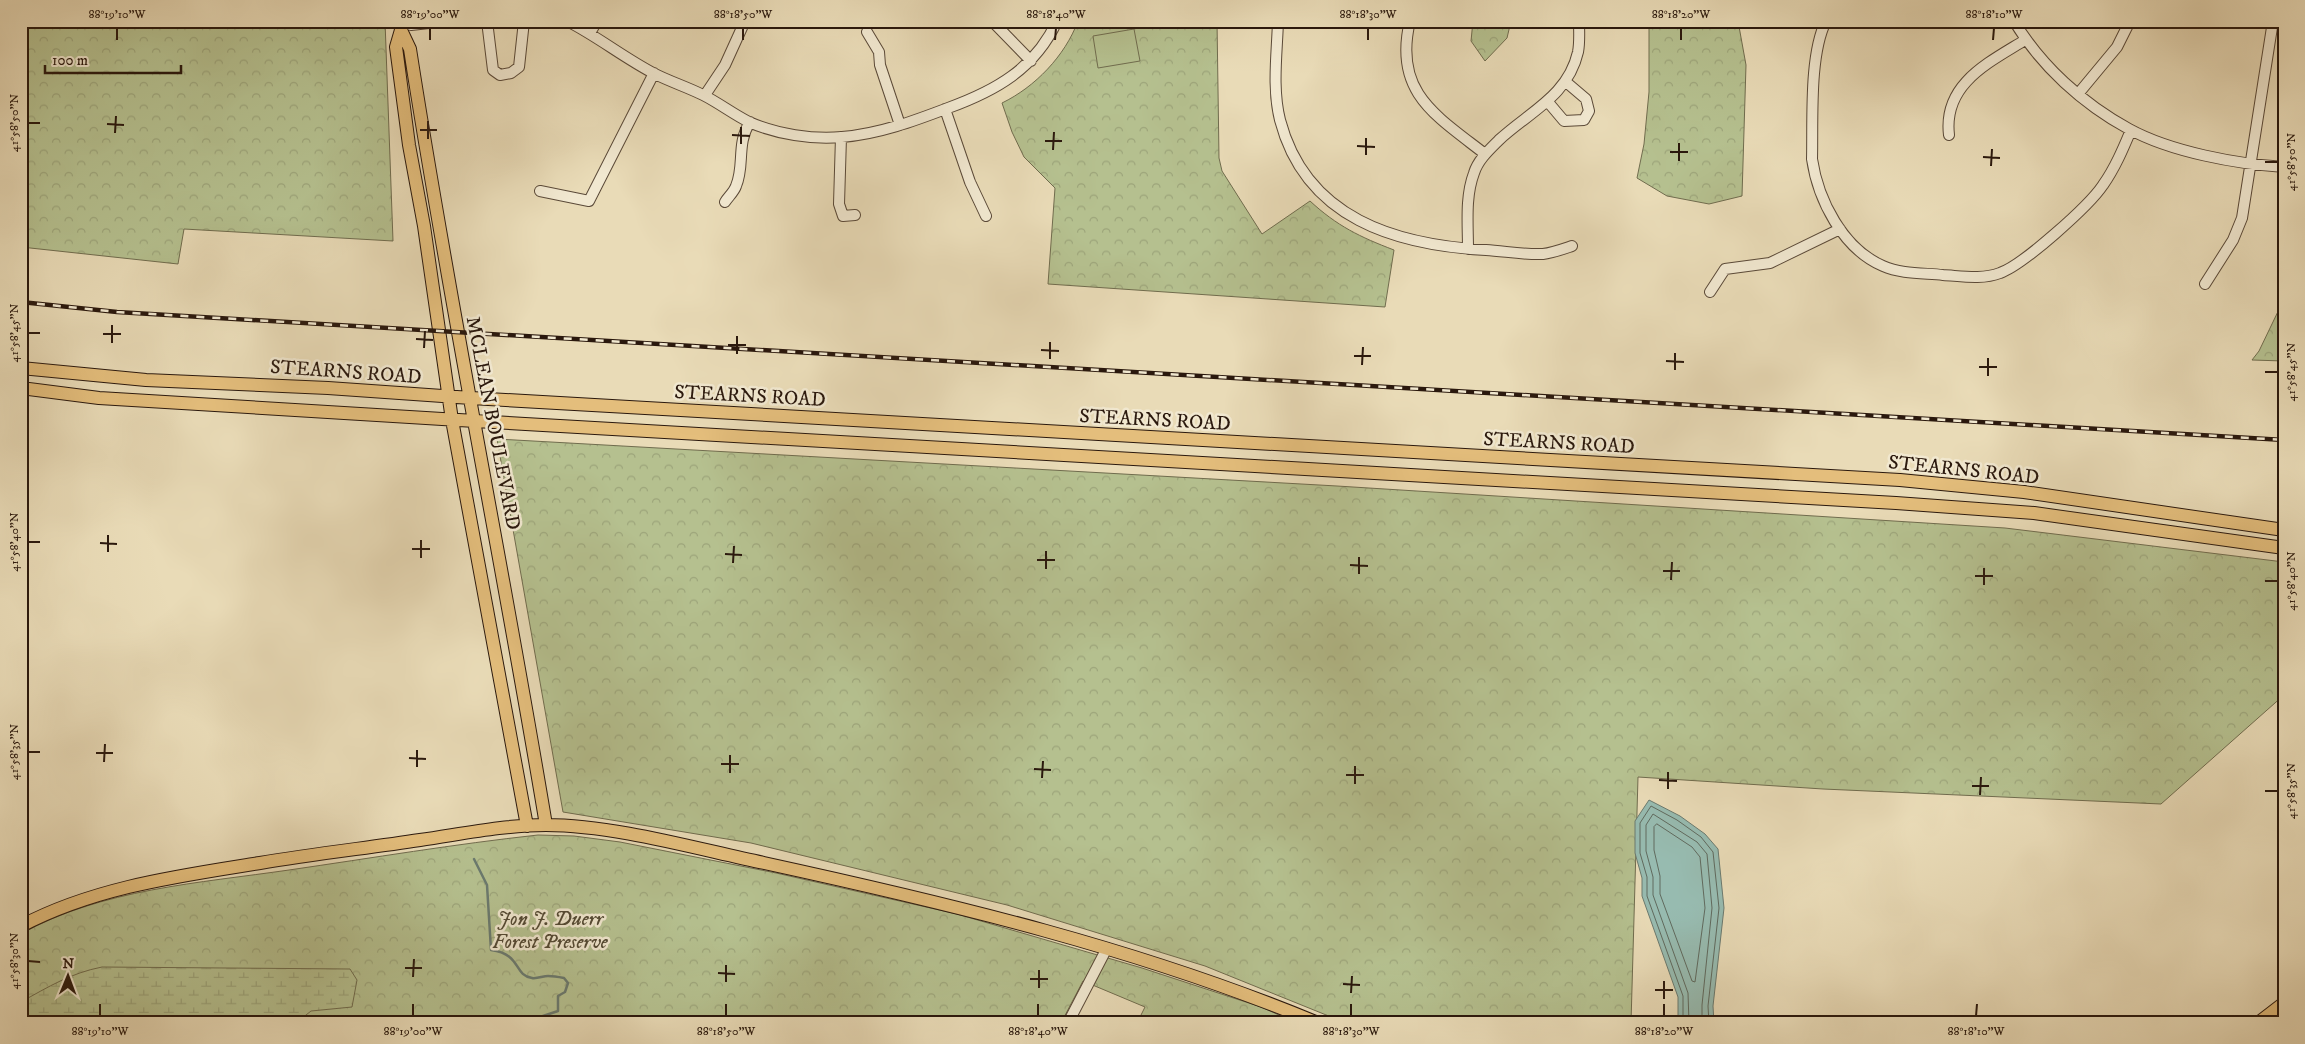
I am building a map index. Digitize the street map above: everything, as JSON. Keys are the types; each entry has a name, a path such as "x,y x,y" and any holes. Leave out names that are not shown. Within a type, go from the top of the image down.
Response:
{"main road":[{"name":"MCLEAN BOULEVARD","path":"400,24 396,47 448,396 527,826"},
{"name":"MCLEAN BOULEVARD","path":"400,24 410,49 446,275 471,398 546,825"},
{"name":"STEARNS ROAD","path":"21,368 146,380 319,387 471,398 1900,480 2033,494 2284,530"},
{"name":"STEARNS ROAD","path":"21,388 98,398 452,420 1896,503 2034,513 2284,548"},
{"path":"21,926 78,900 170,878 291,858 546,825 653,839 917,896 1106,948 1274,1004 1318,1023"},
{"path":"2258,1023 2284,1003"}],"street":[{"path":"400,24 411,25 447,21"},
{"path":"487,21 493,70 500,74 511,73 519,67 524,21"},
{"path":"567,21 654,73 705,96 750,122 791,134 841,137 867,134 900,125 977,98 1002,85 1031,61 1044,46 1057,21"},
{"path":"590,33 596,21"},
{"path":"705,96 725,65 745,21"},
{"path":"1278,21 1276,93 1280,120 1288,142 1302,169 1324,195 1348,214 1376,230 1437,247 1544,254 1572,246"},
{"path":"1410,21 1406,38 1408,76 1419,98 1436,117 1485,154"},
{"path":"1468,249 1469,192 1474,172 1485,154 1502,138 1548,102 1566,82 1578,51 1579,21"},
{"path":"1826,21 1820,38 1815,73 1812,159 1820,191 1847,241 1869,259 1884,267 1905,272 1984,277 2000,273 2020,262 2092,199 2116,164 2131,130"},
{"path":"2014,21 2025,40 2051,71 2078,94 2131,130 2194,152 2251,165 2284,168"},
{"path":"2078,94 2117,47 2130,21"},
{"path":"2205,284 2233,240 2242,218 2273,21"},
{"path":"995,24 1031,61"},
{"path":"867,32 879,52 880,66 900,125"},
{"path":"1949,135 1947,118 1952,100 1969,78 2025,40"},
{"path":"540,191 589,200 654,73"},
{"path":"1548,102 1564,121 1584,120 1589,111 1586,99 1566,82"},
{"path":"945,109 970,182 986,216"},
{"path":"725,202 737,183 741,144 744,132 750,122"},
{"path":"841,137 839,204 843,216 855,215"},
{"path":"1710,292 1726,269 1770,263 1840,229"},
{"path":"1068,1023 1106,948"}],"green space":[{"path":"21,21 385,21 393,241 184,229 178,264 21,247"},
{"path":"1078,21 1217,21 1219,158 1222,171 1262,234 1310,201 1349,230 1394,250 1385,307 1048,284 1055,188 1024,157 1012,132 1002,103 1026,88 1048,69 1065,46"},
{"path":"1473,21 1511,21 1507,38 1485,61 1471,41"},
{"path":"1649,21 1738,21 1746,65 1742,196 1709,204 1667,196 1637,178 1644,144 1649,92"},
{"path":"1134,29 1140,61 1098,68 1093,36"},
{"path":"2284,299 2284,361 2252,360 2259,351"},
{"path":"497,439 1337,486 2005,528 2284,562 2284,695 2161,804 1823,789 1638,777 1631,1023 1346,1023 1205,966 1007,905 751,843 563,812"},
{"name":"Jon J. Duerr Forest Preserve","path":"538,835 574,836 620,842 776,873 957,914 1142,968 1261,1007 1297,1023 1137,1023 1145,1007 1083,981 1061,1023 21,1023 21,934 52,919 84,907 117,897 186,884"},
{"path":"102,967 350,969 357,980 352,1007 311,1011 296,1023 21,1023 21,1002 70,977"}],"water":[{"path":"1649,800 1680,816 1705,834 1718,849 1724,908 1713,1006 1714,1023 1678,1023 1678,997 1642,896 1642,878 1635,853 1635,821"}],"waterway":[{"path":"474,859 487,885 491,950 508,956 526,976 534,978 558,977 564,978 568,983 565,992 558,996 558,1011 543,1016 541,1023"}],"railway":[{"path":"21,302 117,312 2284,440"}]}
